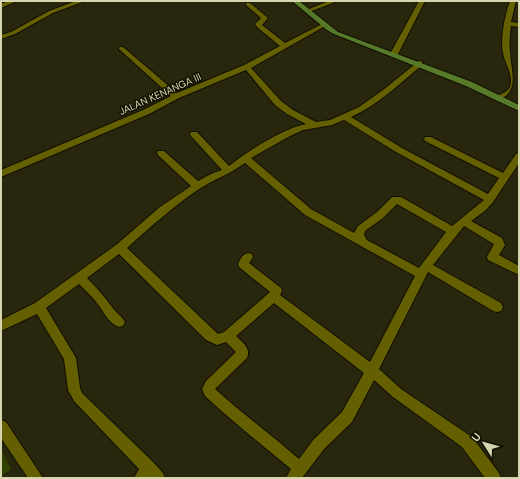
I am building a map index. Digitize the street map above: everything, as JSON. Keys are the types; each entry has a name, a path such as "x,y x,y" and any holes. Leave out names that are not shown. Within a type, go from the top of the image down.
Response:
{"street":[{"path":"1,6 14,1"},
{"path":"1,37 13,33 51,12 82,1"},
{"path":"295,1 324,25 342,36 394,54 469,84 519,108"},
{"path":"307,11 335,1"},
{"path":"394,54 422,1"},
{"path":"499,98 509,93 514,84 514,76 506,52 508,13 513,1"},
{"path":"248,4 265,18 259,26 284,46"},
{"path":"507,23 519,26"},
{"name":"JALAN KENANGA III","path":"1,174 146,112 176,96 247,67 324,25"},
{"path":"121,48 176,96"},
{"path":"1,326 38,307 120,248 163,210 197,186 228,170 245,158 287,134 301,128 332,122 374,102 419,64"},
{"path":"247,67 278,103 316,126"},
{"path":"344,116 399,150 490,199"},
{"path":"194,134 228,170"},
{"path":"428,139 504,178"},
{"path":"161,153 197,186"},
{"path":"245,158 308,212 361,241 424,270 497,307"},
{"path":"228,336 243,350 244,354 210,385 208,389 209,392 241,421 267,440 299,474 319,444 347,417 424,270 453,231 463,221 483,207 517,163"},
{"path":"361,241 362,239 358,236 362,229 380,215 395,200 398,200 453,231"},
{"path":"463,221 498,241 500,245 492,257 519,272"},
{"path":"120,248 210,336 217,340 228,336 273,297 277,291 243,264 248,257"},
{"path":"79,277 101,299 109,312 119,322"},
{"path":"273,297 372,371 397,394 467,442 494,478"},
{"path":"38,307 70,358 74,390 78,397 149,475"},
{"path":"1,427 36,478"}]}
